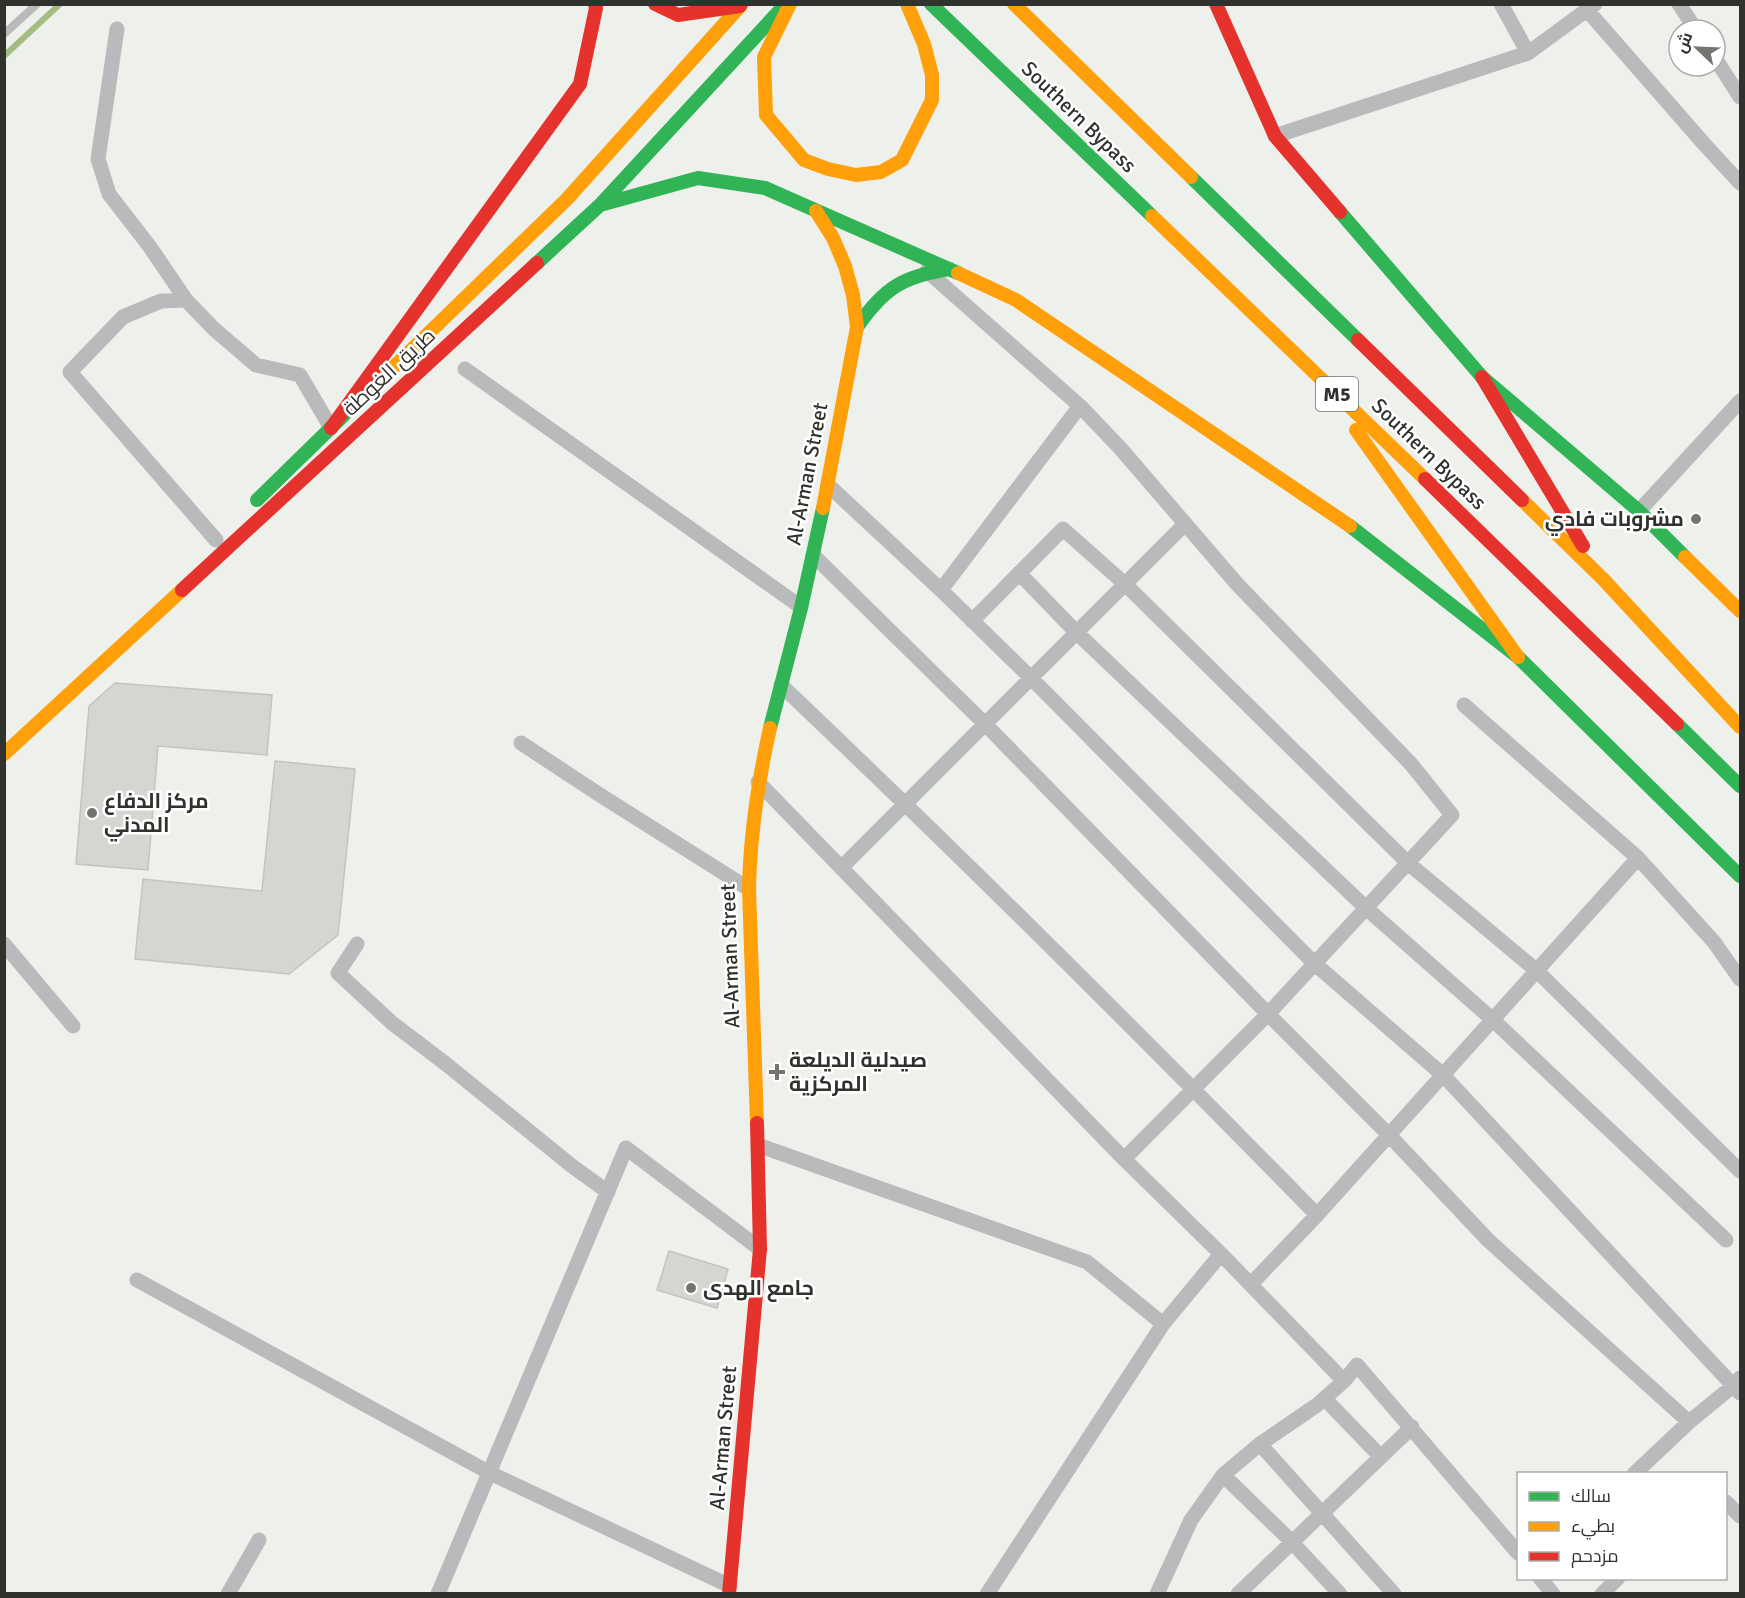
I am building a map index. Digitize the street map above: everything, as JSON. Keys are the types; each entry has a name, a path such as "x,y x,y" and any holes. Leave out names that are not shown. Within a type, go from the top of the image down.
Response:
{"main road":[{"path":"331,428 580,84 595,4"},
{"path":"656,4 678,15 741,5"},
{"name":"طريق الغوطة","path":"4,754 600,205 785,4"},
{"path":"790,4 764,57 766,115 804,160 828,169 856,175 881,172 902,160 932,100 932,75 924,44 907,4"},
{"name":"Southern Bypass","path":"931,4 1330,387 1740,786"},
{"name":"Southern Bypass","path":"1014,4 1602,579 1740,727"},
{"path":"1216,4 1275,136 1482,377 1639,512 1740,608"},
{"path":"249,508 567,199 741,5"},
{"path":"600,205 698,178 765,188 1016,300 1358,531 1518,657 1740,876"},
{"name":"Al-Arman Street","path":"729,1590 760,1249 749,889 750,838 758,782 801,608 828,485 857,327 855,304 846,264 838,245 816,211"},
{"name":"Al-Arman Street","path":"857,327 886,291 905,279 927,271 950,269"},
{"path":"1482,377 1602,579"},
{"path":"1330,387 1357,432 1518,657"},
{"path":"174,579 212,543"}],"street":[{"path":"1501,4 1528,53"},
{"path":"1679,4 1688,18"},
{"path":"1275,136 1528,53 1591,7 1704,145 1740,183"},
{"path":"117,29 98,159 109,194 150,247 186,300 214,329 256,365 300,375 331,428"},
{"path":"1727,77 1740,97"},
{"path":"927,271 1080,406 1121,449 1237,584 1411,764 1452,815 1268,1014 1124,1159"},
{"path":"186,300 161,301 123,317 70,372 212,543"},
{"path":"465,369 801,608"},
{"path":"1639,512 1740,401"},
{"path":"941,590 1080,406"},
{"path":"828,485 1031,678 1315,964 1443,1075 1738,1386 1689,1422 1635,1472"},
{"path":"841,868 1185,524"},
{"path":"972,621 1063,529 1125,584 1408,863 1537,970 1740,1171"},
{"path":"813,555 985,724 1488,1240 1689,1422"},
{"path":"1019,573 1076,632 1366,908 1493,1020 1726,1240"},
{"path":"781,685 905,803 1194,1089 1317,1215"},
{"path":"1464,705 1638,858 1714,942 1740,979"},
{"path":"521,743 749,889"},
{"path":"758,782 1124,1159 1251,1284 1344,1381"},
{"path":"1251,1284 1389,1136 1638,858"},
{"path":"4,944 73,1026"},
{"path":"357,944 338,973 392,1023 608,1192"},
{"path":"758,1145 1087,1262 1163,1324"},
{"path":"438,1593 627,1148 760,1249"},
{"path":"987,1593 1163,1324 1221,1254"},
{"path":"137,1280 490,1473 729,1590"},
{"path":"1157,1593 1191,1520 1224,1475 1260,1444 1325,1398 1344,1381 1357,1365 1517,1551"},
{"path":"1325,1398 1381,1457"},
{"path":"1244,1592 1291,1541 1412,1427"},
{"path":"1260,1444 1394,1593"},
{"path":"1224,1475 1340,1593"},
{"path":"1727,1504 1740,1516"},
{"path":"228,1593 259,1540"},
{"path":"1542,1580 1553,1593"},
{"path":"1602,1593 1616,1580"}],"lane":[{"path":"4,34 37,4"}],"building":[{"path":"115,683 272,695 267,755 158,746 148,870 76,864 89,706"},
{"path":"275,761 355,769 338,935 289,974 135,959 143,879 262,891"},
{"path":"669,1251 728,1269 717,1308 657,1290"}],"waterway":[{"path":"4,56 60,4"}],"traffic: fast":[{"path":"931,4 1152,216"},
{"path":"537,263 600,205 782,8"},
{"path":"1191,177 1358,340"},
{"path":"600,205 698,178 765,188 958,273"},
{"path":"1340,212 1482,377 1639,511 1685,557"},
{"path":"857,327 876,302 896,286 919,276 950,269"},
{"path":"257,500 344,415"},
{"path":"770,728 801,608 823,508"},
{"path":"1350,526 1518,657 1740,876"},
{"path":"1677,724 1740,786"}],"traffic: slow":[{"path":"369,391 567,199 742,4"},
{"path":"790,4 764,57 766,115 804,160 828,169 856,175 881,172 902,160 932,100 932,75 924,44 907,4"},
{"path":"1014,4 1191,177"},
{"path":"816,211 833,238 845,266 853,295 857,327 823,508"},
{"path":"1152,216 1425,479"},
{"path":"958,273 1016,300 1350,526"},
{"path":"1356,430 1518,657"},
{"path":"1522,500 1603,579 1740,727"},
{"path":"1685,557 1740,611"},
{"path":"4,754 182,590"},
{"path":"757,1123 749,889 755,808 770,728"}],"traffic: jam":[{"path":"331,428 580,84 595,4"},
{"path":"655,4 678,15 740,6"},
{"path":"1216,4 1275,136 1340,212"},
{"path":"182,590 537,263"},
{"path":"1358,340 1522,500"},
{"path":"1482,377 1583,546"},
{"path":"1425,479 1677,724"},
{"path":"729,1594 760,1249 757,1123"}],"place":[{"name":"مشروبات فادي","path":"1696,519"},
{"name":"مركز الدفاع المدني","path":"92,813"},
{"name":"صيدلية الديلعة المركزية","path":"777,1072"},
{"name":"جامع الهدى","path":"691,1288"}]}
